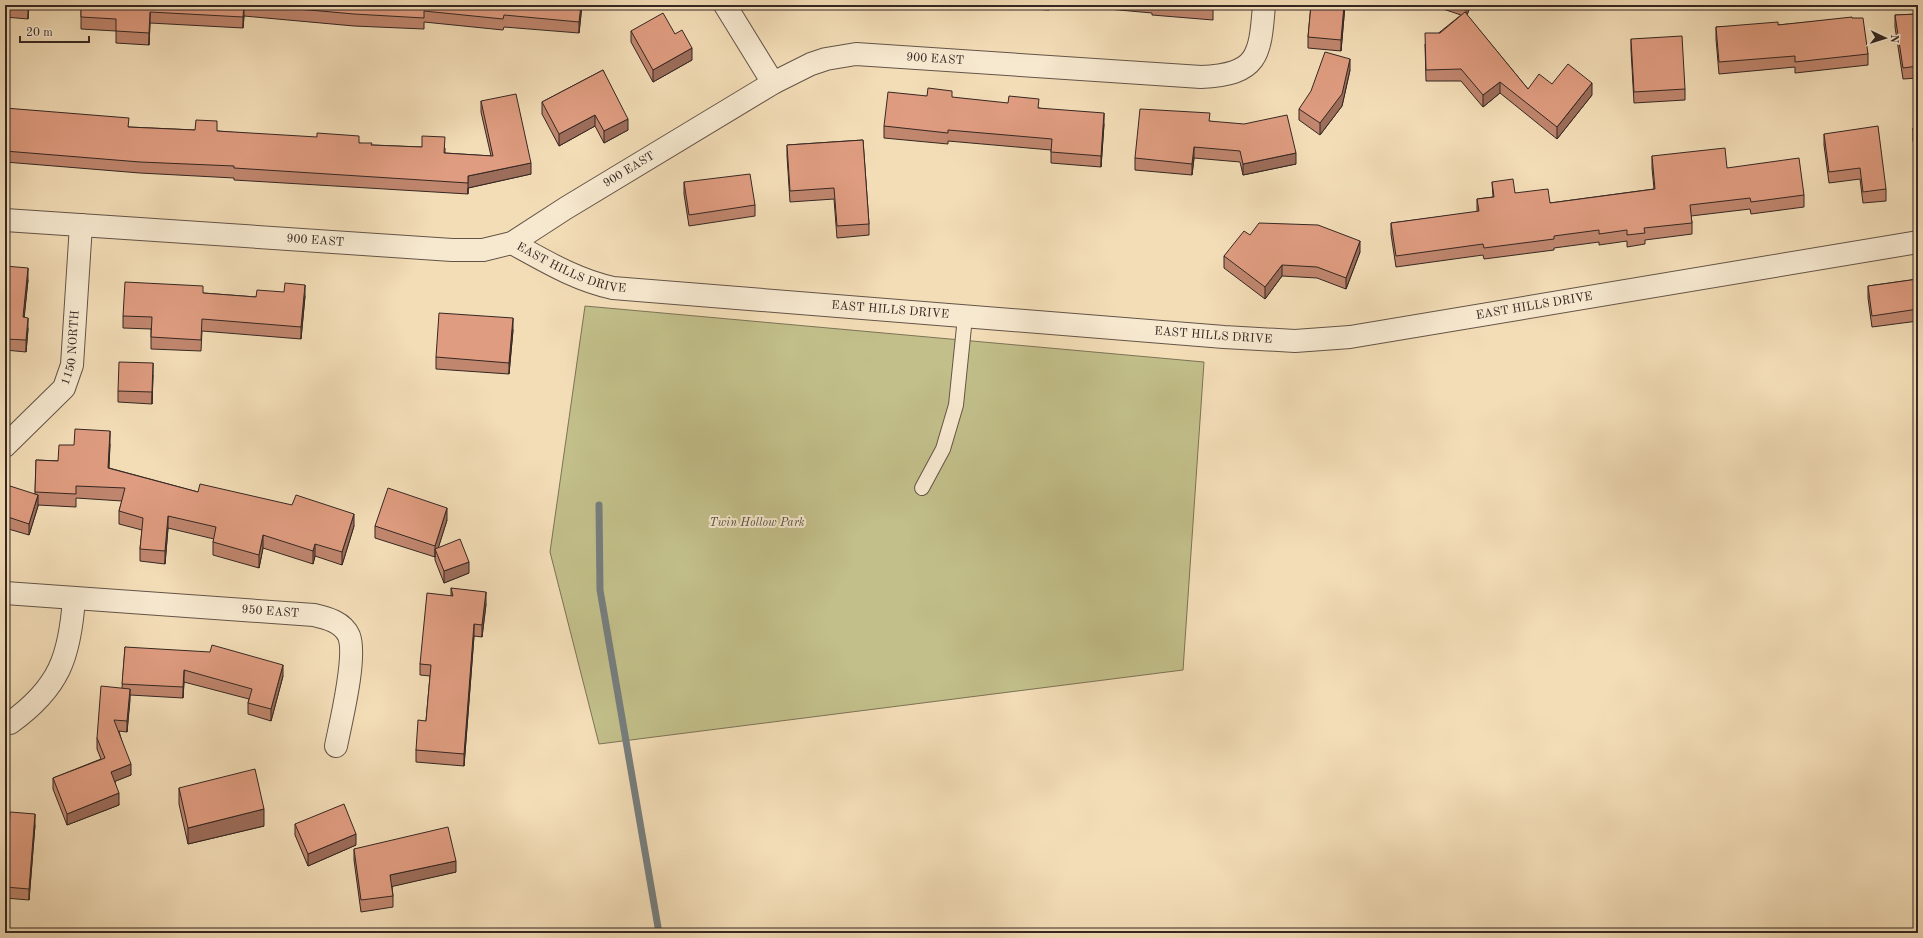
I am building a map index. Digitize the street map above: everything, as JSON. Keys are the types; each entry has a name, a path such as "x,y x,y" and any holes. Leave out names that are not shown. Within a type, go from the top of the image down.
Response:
{"street":[{"path":"725,5 773,84"},
{"name":"900 EAST","path":"5,220 452,250 483,250 512,243 566,208 773,84 811,64 826,59 856,54 1200,77 1231,73 1245,68 1254,56 1260,41 1264,5"},
{"name":"1150 NORTH","path":"5,446 56,398 64,388 69,377 72,365 82,225"},
{"name":"EAST HILLS DRIVE","path":"512,243 576,277 594,284 613,288 1270,340 1323,340 1350,337 1918,242"},
{"name":"950 EAST","path":"5,593 314,615 334,621 342,627 349,636 351,646 350,667 336,746"},
{"path":"10,724 31,709 47,691 60,670 70,634 74,598"}],"lane":[{"path":"922,488 942,449 956,405 965,317"}],"green space":[{"name":"Twin Hollow Park","path":"585,306 1204,362 1183,670 599,744 550,552"}],"building":[{"path":"5,5 28,5 28,7"},
{"path":"81,5 244,5 243,17 150,12 149,33 116,31 116,19 81,17"},
{"path":"253,5 581,5 579,22 504,15 503,19 424,11 424,18 354,14"},
{"path":"1167,5 1213,5 1213,9"},
{"path":"1311,5 1344,5 1341,40 1308,37"},
{"path":"1465,12 1528,89 1539,74 1552,84 1568,64 1592,83 1557,127 1500,82 1483,95 1461,69 1426,70 1425,33 1440,33"},
{"path":"663,13 675,34 682,30 692,48 653,70 631,31"},
{"path":"1918,14 1918,66 1903,68 1895,15"},
{"path":"1852,17 1863,18 1868,54 1795,62 1795,56 1719,62 1716,27 1778,22 1778,25"},
{"path":"1682,36 1685,89 1634,92 1631,39"},
{"path":"1325,52 1350,59 1342,94 1320,123 1299,109 1311,91"},
{"path":"603,70 628,119 604,131 595,115 559,134 542,102"},
{"path":"928,88 952,91 952,97 1008,103 1009,96 1039,99 1038,108 1104,113 1101,156 1051,152 1052,139 948,130 948,133 884,126 888,92 927,96"},
{"path":"516,94 531,163 468,176 468,183 234,168 234,166 140,162 5,151 5,108 129,118 128,127 195,130 196,120 217,121 217,131 317,137 317,133 359,136 359,143 372,143 371,145 422,147 422,136 445,137 444,153 493,156 481,101"},
{"path":"1140,109 1210,113 1209,121 1244,124 1287,115 1296,153 1243,164 1240,151 1194,147 1192,164 1135,158"},
{"path":"1878,126 1886,189 1863,192 1860,168 1829,172 1824,134"},
{"path":"1913,128 1918,128 1918,161"},
{"path":"863,140 869,224 837,226 834,188 790,191 787,145"},
{"path":"1725,148 1727,168 1799,158 1804,195 1751,202 1750,198 1690,205 1692,223 1644,228 1645,233 1627,235 1627,230 1599,234 1599,230 1554,236 1554,239 1484,248 1483,244 1396,256 1391,223 1479,211 1477,199 1494,197 1492,182 1513,179 1515,193 1548,189 1550,203 1655,189 1652,156"},
{"path":"750,174 755,205 689,215 684,182"},
{"path":"1259,223 1318,225 1360,241 1346,278 1317,267 1282,265 1265,287 1224,256 1244,231 1250,235"},
{"path":"5,266 28,268 23,317 28,318 26,340 5,339"},
{"path":"1918,279 1918,309 1872,316 1868,286"},
{"path":"125,282 203,286 203,293 256,297 257,290 284,292 285,283 305,285 301,327 202,319 201,340 151,337 152,317 123,316"},
{"path":"439,313 513,318 509,363 436,357"},
{"path":"119,362 153,363 152,392 118,391"},
{"path":"75,429 110,431 108,468 198,492 200,484 292,505 296,495 354,514 342,552 315,544 313,551 263,535 259,555 213,542 216,527 168,516 165,551 140,549 143,518 119,511 125,488 76,486 76,494 35,492 36,460 58,461 59,445 74,445"},
{"path":"10,486 38,495 29,524 5,516 5,500"},
{"path":"388,488 447,508 435,546 375,526"},
{"path":"460,539 469,562 444,571 435,549"},
{"path":"451,588 486,592 482,625 474,624 464,754 416,750 418,720 426,721 431,665 420,664 427,593 453,596"},
{"path":"212,645 283,665 271,709 248,703 252,689 184,670 183,687 122,684 125,647 210,652"},
{"path":"101,686 130,689 127,721 114,720 131,764 111,772 119,793 67,814 53,778 105,758 97,738"},
{"path":"255,769 264,809 188,828 179,788"},
{"path":"344,804 356,834 308,854 295,824"},
{"path":"10,812 35,814 29,889 5,887 8,852 5,852 5,826 9,827"},
{"path":"448,827 456,861 390,875 393,896 361,900 354,849"}],"waterway":[{"path":"599,505 600,590 659,933"}]}
